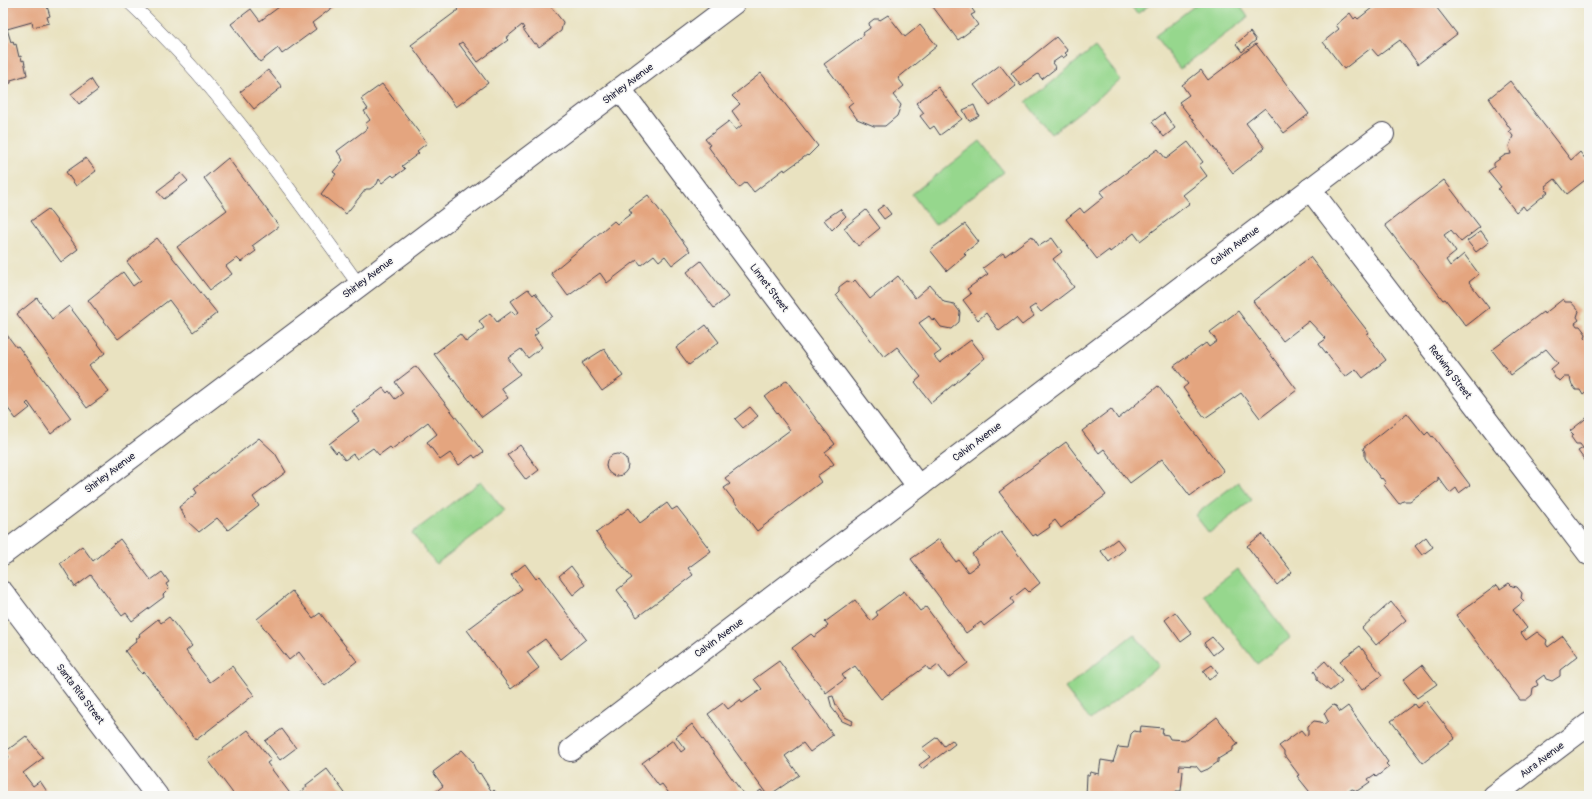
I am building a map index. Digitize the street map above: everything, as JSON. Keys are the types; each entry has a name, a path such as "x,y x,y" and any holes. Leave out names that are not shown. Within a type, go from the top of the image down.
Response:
{"street":[{"name":"Shirley Avenue","path":"3,554 734,3"},
{"name":"Linnet Street","path":"620,89 918,486"},
{"name":"Calvin Avenue","path":"571,750 1383,134"},
{"name":"Redwing Street","path":"1310,189 1589,554"},
{"name":"Santa Rita Street","path":"3,593 157,796"},
{"name":"Aura Avenue","path":"1494,796 1589,724"}],"lane":[{"path":"130,3 160,30 208,84 291,192 359,285"}],"green space":[{"path":"1129,3 1152,3 1137,14"},
{"path":"1198,3 1238,3 1248,17 1180,69 1155,36"},
{"path":"1095,47 1121,80 1051,134 1026,102"},
{"path":"980,141 1004,172 935,225 912,194"},
{"path":"481,481 505,512 436,564 412,533"},
{"path":"1238,482 1252,500 1209,533 1195,515"},
{"path":"1238,569 1290,638 1257,664 1204,595"},
{"path":"1134,634 1159,666 1090,720 1065,688"}],"building":[{"path":"3,3 46,3 50,16 47,17 49,23 33,27 32,22 7,29 11,42 13,41 14,45 16,44 19,57 21,56 22,61 24,60 27,75 11,80 11,83 3,85"},
{"path":"276,3 329,3 333,7 312,23 316,29 282,54 278,48 260,62 231,24 251,9 260,21 279,7"},
{"path":"452,3 548,3 563,22 561,31 539,47 536,43 534,44 523,29 524,28 522,25 506,38 508,40 478,62 462,42 459,44 488,83 456,107 411,45 458,10"},
{"path":"930,3 974,3 970,6 975,13 971,15 978,25 958,40"},
{"path":"1376,3 1433,3 1457,34 1418,64 1400,40 1378,56 1371,48 1344,69 1323,42 1339,29 1336,25 1350,13 1354,19 1356,17 1358,19 1377,4"},
{"path":"888,15 905,37 920,25 937,46 898,78 904,86 893,95 901,105 897,116 885,126 874,126 857,119 848,106 853,102 824,64 864,35 863,33 870,28 869,23 874,19 880,20"},
{"path":"1250,32 1256,40 1242,52 1236,44"},
{"path":"1056,37 1068,51 1065,53 1067,55 1063,58 1062,56 1052,63 1056,68 1042,79 1038,74 1021,86 1011,73"},
{"path":"1256,44 1309,114 1284,133 1265,108 1246,123 1265,148 1233,173 1179,102 1189,95 1182,85 1201,70 1208,80"},
{"path":"1000,65 1016,86 990,106 974,85"},
{"path":"268,70 282,87 254,109 240,92"},
{"path":"761,73 818,146 808,156 807,155 785,171 784,169 754,192 746,182 739,188 710,149 708,146 710,145 705,139 729,121 736,130 742,125 732,111 740,104 732,96"},
{"path":"91,79 98,90 79,104 71,94"},
{"path":"1510,81 1571,160 1580,152 1589,164 1589,177 1567,194 1555,179 1546,186 1547,188 1545,190 1548,192 1526,210 1523,206 1516,212 1498,189 1501,187 1488,171 1494,167 1494,163 1505,155 1511,154 1509,146 1513,136 1509,131 1511,130 1489,98"},
{"path":"382,84 427,143 417,151 419,153 402,166 405,169 394,177 392,175 382,183 379,179 377,184 370,189 366,189 346,214 321,194 336,174 333,172 343,160 337,151 368,128 365,124 370,120 364,111 368,109 361,99"},
{"path":"938,87 962,119 940,135 934,126 930,129 920,116 924,113 916,103"},
{"path":"974,105 979,116 969,121 963,110"},
{"path":"1164,113 1175,128 1164,137 1152,122"},
{"path":"1188,142 1203,162 1199,165 1207,176 1183,195 1190,203 1140,241 1134,233 1110,252 1109,250 1097,259 1066,219 1080,208 1084,213 1104,197 1100,192 1158,149 1166,159"},
{"path":"86,158 96,171 76,186 66,172"},
{"path":"228,158 279,226 252,246 256,251 241,262 237,258 226,266 232,274 210,290 177,247 227,210 204,178"},
{"path":"181,173 188,181 164,199 157,191"},
{"path":"1444,180 1480,227 1461,242 1451,230 1444,235 1456,252 1446,260 1450,266 1464,254 1479,274 1469,282 1489,308 1466,326 1445,299 1443,300 1385,225"},
{"path":"648,195 690,251 672,265 665,256 659,261 654,255 641,265 637,260 607,283 600,273 568,296 551,273 614,221 617,224 632,213 629,209"},
{"path":"884,205 891,214 884,219 877,210"},
{"path":"48,209 78,249 61,262 31,221"},
{"path":"840,209 846,216 832,230 824,220"},
{"path":"866,210 880,228 858,246 844,228"},
{"path":"965,224 979,242 964,253 966,255 947,271 930,250"},
{"path":"1481,231 1489,242 1476,252 1467,241"},
{"path":"1032,236 1039,246 1052,238 1062,252 1053,259 1074,287 1041,312 1035,305 1029,309 1034,316 1022,325 1016,318 999,331 986,313 978,320 963,300 971,294 967,289 988,274 983,268 1003,253 1005,256"},
{"path":"157,238 217,313 193,332 169,300 118,339 88,300 123,272 133,286 141,280 127,262"},
{"path":"1310,257 1369,333 1367,334 1386,360 1363,378 1356,369 1345,377 1319,344 1326,339 1309,321 1283,341 1253,301"},
{"path":"701,261 728,297 714,308 687,272"},
{"path":"898,276 915,298 930,285 944,302 954,304 960,312 959,322 951,329 941,327 935,319 933,321 929,316 919,323 941,351 934,356 940,363 971,340 985,358 931,403 915,382 921,377 897,347 884,357 836,295 839,292 839,287 847,281 852,283 855,280 870,299"},
{"path":"528,289 533,295 535,293 552,316 535,329 538,333 534,336 542,347 528,358 521,349 508,358 520,374 501,388 508,398 482,417 434,354 460,334 466,342 484,328 479,321 490,313 497,322 512,311 515,315 519,312 511,301"},
{"path":"37,298 52,319 69,306 105,353 89,366 109,392 87,408 17,314"},
{"path":"1563,299 1565,302 1571,302 1579,311 1577,317 1579,320 1575,323 1577,326 1580,326 1586,334 1585,338 1589,342 1589,390 1583,395 1580,390 1576,390 1571,383 1570,377 1564,377 1560,381 1555,378 1551,369 1558,363 1546,349 1511,375 1492,350"},
{"path":"1238,311 1297,390 1260,418 1241,393 1205,418 1183,388 1188,384 1174,366 1206,343 1209,347 1217,341 1210,332"},
{"path":"706,325 719,342 689,365 676,348"},
{"path":"4,331 16,347 18,346 71,418 51,434 28,402 26,404 30,408 16,419 3,402"},
{"path":"604,349 623,376 602,391 582,363"},
{"path":"416,366 483,452 475,458 473,455 459,465 450,453 440,460 427,442 437,434 428,422 392,449 390,447 379,455 373,448 357,459 353,454 345,460 338,451 336,453 329,444 359,421 352,411 383,388 387,393 389,391 395,399 403,393 395,382"},
{"path":"787,380 835,444 825,452 834,464 817,476 821,482 757,531 724,488 730,484 725,478 790,430 765,397"},
{"path":"1158,386 1224,471 1190,496 1162,459 1130,483 1104,449 1099,453 1082,431 1111,409 1118,419"},
{"path":"750,407 758,416 743,428 735,419"},
{"path":"1407,413 1425,435 1428,432 1432,437 1433,436 1470,485 1459,493 1456,488 1450,493 1438,477 1438,480 1410,501 1403,501 1399,504 1384,485 1386,483 1382,478 1381,479 1365,458 1363,448"},
{"path":"1589,416 1589,466 1578,451 1583,448 1580,444 1576,444 1571,437 1574,435 1570,431"},
{"path":"259,438 275,453 286,472 253,497 259,506 228,530 217,518 199,532 187,521 179,507 197,493 194,488"},
{"path":"1066,442 1106,495 1061,528 1055,520 1049,525 1050,527 1037,536 1036,534 1033,536 999,492"},
{"path":"520,445 539,470 526,480 507,455"},
{"path":"617,454 625,457 628,465 625,473 617,476 609,473 606,465 609,457"},
{"path":"667,503 672,510 677,507 711,551 688,568 693,575 637,617 617,590 632,578 596,533 629,508 640,523"},
{"path":"1001,532 1040,583 1029,592 1025,588 1011,599 1014,603 984,626 981,622 966,633 911,559 939,539 956,562 959,560 968,572 979,564 972,554"},
{"path":"1262,534 1292,572 1277,585 1247,546"},
{"path":"1426,537 1433,547 1422,555 1415,546"},
{"path":"120,539 151,580 162,572 169,582 166,584 169,589 163,595 164,597 132,621 126,613 122,616 91,575 75,587 60,563 82,546 93,561"},
{"path":"1117,539 1125,549 1109,562 1101,551"},
{"path":"525,564 536,579 539,576 586,639 561,659 545,639 527,652 539,668 511,689 467,630 522,589 511,575"},
{"path":"571,566 585,585 573,595 559,576"},
{"path":"1509,583 1512,586 1517,587 1522,593 1521,598 1524,601 1513,610 1527,628 1521,633 1526,640 1537,632 1547,640 1546,644 1548,647 1563,636 1578,656 1560,670 1560,676 1552,681 1546,679 1544,675 1536,681 1538,685 1533,688 1532,695 1526,700 1520,700 1456,615 1497,585 1500,589"},
{"path":"292,591 313,618 320,613 357,661 325,686 299,652 289,660 257,619"},
{"path":"904,591 920,611 926,607 968,663 948,678 938,665 930,671 926,666 881,699 855,666 842,675 845,679 826,693 792,648 811,634 814,637 828,626 825,622 855,600 871,621 878,615 876,612"},
{"path":"1391,602 1406,620 1376,645 1362,628"},
{"path":"1175,612 1192,634 1181,642 1165,620"},
{"path":"169,617 192,646 186,651 210,682 232,666 254,695 196,740 144,672 142,674 125,651 137,641 136,639 140,636 139,634 158,619 161,623"},
{"path":"1212,637 1222,648 1213,655 1204,643"},
{"path":"1360,646 1382,675 1362,690 1340,661"},
{"path":"779,661 833,735 810,752 803,743 785,756 799,775 768,796 708,714 723,703 728,709 740,700 742,703 762,689 754,679"},
{"path":"1325,661 1342,681 1330,691 1317,680 1317,676 1314,671"},
{"path":"1212,665 1218,673 1209,680 1203,671"},
{"path":"1422,665 1437,684 1417,698 1403,680"},
{"path":"833,696 836,705 845,717 853,721 851,725 842,721 832,708 829,697"},
{"path":"1426,701 1455,738 1423,763 1391,721 1414,704 1417,708"},
{"path":"1333,705 1336,706 1340,712 1348,706 1388,762 1386,764 1389,767 1376,777 1374,775 1368,779 1370,782 1357,791 1352,789 1348,792 1348,796 1313,796 1297,776 1299,775 1279,746 1301,730 1306,736 1308,735 1308,726 1314,721 1321,722 1323,725 1328,721 1324,713"},
{"path":"1217,717 1238,744 1233,747 1233,750 1218,759 1218,762 1201,772 1196,766 1180,765 1179,770 1183,771 1181,791 1176,791 1175,796 1086,796 1087,775 1089,775 1090,772 1099,774 1101,760 1113,762 1118,747 1128,748 1131,734 1134,731 1140,732 1141,726 1163,728 1162,734 1168,735 1170,739 1187,740"},
{"path":"692,724 745,796 671,796 662,784 659,786 642,763 673,740 681,752 685,749 676,737"},
{"path":"282,729 296,748 280,760 265,741"},
{"path":"248,730 271,760 267,763 292,796 235,796 208,760"},
{"path":"26,736 43,758 23,773 33,786 40,781 50,796 7,796 3,791 3,762 9,757 5,752"},
{"path":"937,737 944,746 952,740 955,744 922,769 919,765 930,757 922,748"},
{"path":"462,750 474,763 475,769 479,774 480,773 492,792 494,790 498,794 500,793 504,796 437,796 434,793 443,786 433,772"},
{"path":"327,769 347,796 296,796 307,787 306,785"},
{"path":"761,790 765,796 754,795"}]}
